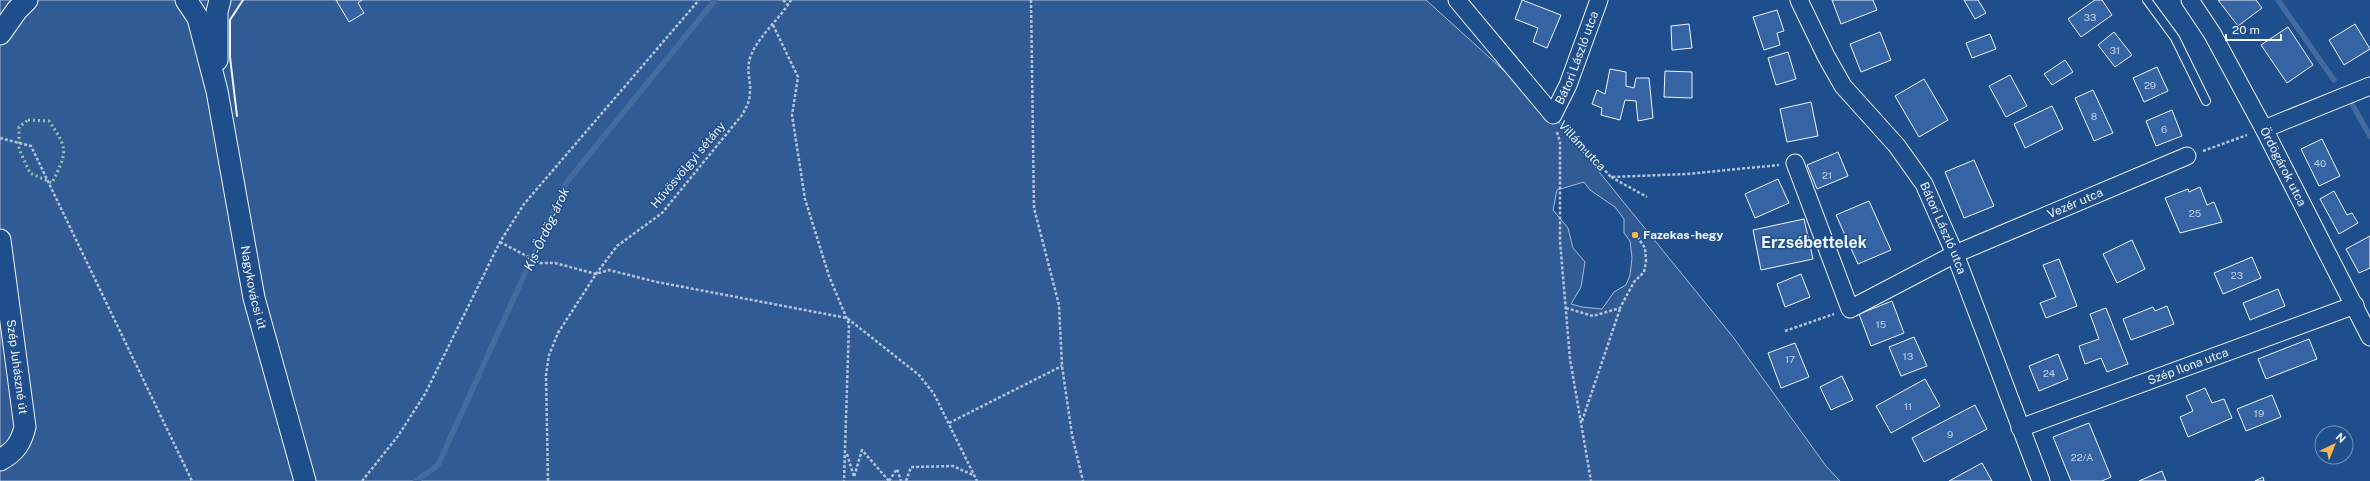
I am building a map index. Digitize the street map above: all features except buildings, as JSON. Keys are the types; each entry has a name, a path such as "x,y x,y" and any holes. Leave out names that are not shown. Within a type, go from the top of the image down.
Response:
{"street":[{"path":"0,34 17,10 27,0"},
{"name":"Nagykovácsi út","path":"186,0 198,18 217,90 254,298 305,481"},
{"name":"Nagykovácsi út","path":"217,90 217,12 220,0"},
{"name":"Villám utca","path":"1457,0 1553,115"},
{"name":"Bátori László utca","path":"1553,115 1568,85 1599,0"},
{"name":"Bátori László utca","path":"1799,0 1822,49 1843,86 1897,146 1924,184 1955,254 2041,481"},
{"name":"Ördögárok utca","path":"2190,0 2212,33 2264,129 2370,337"},
{"path":"2264,129 2370,86"},
{"name":"Vezér utca","path":"1850,309 1955,254 2187,156"},
{"path":"1795,163 1850,309"},
{"name":"Szép Juhászné út","path":"0,240 26,427 22,440 16,449 0,460"},
{"name":"Szép Ilona utca","path":"2020,428 2355,305"}],"lane":[{"path":"2147,0 2174,38 2206,101"}],"path":[{"path":"362,481 398,436 425,394 500,242 524,204 700,0"},
{"path":"783,0 788,5"},
{"name":"Hűvösvölgyi sétány","path":"548,481 546,375 549,355 558,333 596,274 617,246 662,213 742,115 750,97 747,70 750,58 791,0"},
{"path":"1031,0 1034,208 1059,305 1062,366 1072,435 1083,481"},
{"path":"773,25 798,77 792,115 805,199 829,276 847,318 849,337 844,481"},
{"path":"1553,115 1560,142 1560,241 1570,359 1591,481"},
{"name":"Villám utca","path":"1553,115 1611,177 1694,173 1761,166"},
{"path":"2187,156 2264,129"},
{"path":"0,138 32,146 192,481"},
{"path":"1611,177 1647,197"},
{"path":"1582,422 1620,308 1634,282 1644,272 1646,262 1645,248 1637,236"},
{"path":"500,242 540,263 555,263 596,274 609,270 657,282 847,318 919,375 934,394 976,481"},
{"path":"1566,308 1593,316 1620,308"},
{"path":"1785,331 1850,309"},
{"path":"949,423 1062,366"},
{"path":"846,452 854,477 862,450 889,481 897,469 901,481"},
{"path":"906,481 912,467 953,466 973,475"}],"shaded area":[{"path":"0,0 1426,0 1553,115 1733,337 1826,466 1840,481 0,481","holes":["1584,182 1590,190 1615,207 1624,219 1624,233 1630,241 1632,258 1630,275 1626,285 1614,292 1602,309 1582,307 1571,304 1581,287 1585,262 1573,248 1568,228 1553,210 1557,190"]}],"waterway":[{"name":"Kis-Ördög-árok","path":"416,481 438,465 566,183 715,0"},
{"path":"2278,0 2334,80"},
{"path":"2352,104 2370,136"}],"hedge":[{"path":"28,120 49,121 63,145 64,151 61,164 52,183 30,173 19,149 19,127 28,120"}],"wall":[{"path":"237,116 230,57 230,20 243,0"}],"place":[{"name":"Fazekas-hegy","path":"1635,235"}],"district":[{"name":"Erzsébettelek","path":"1814,242"}]}
